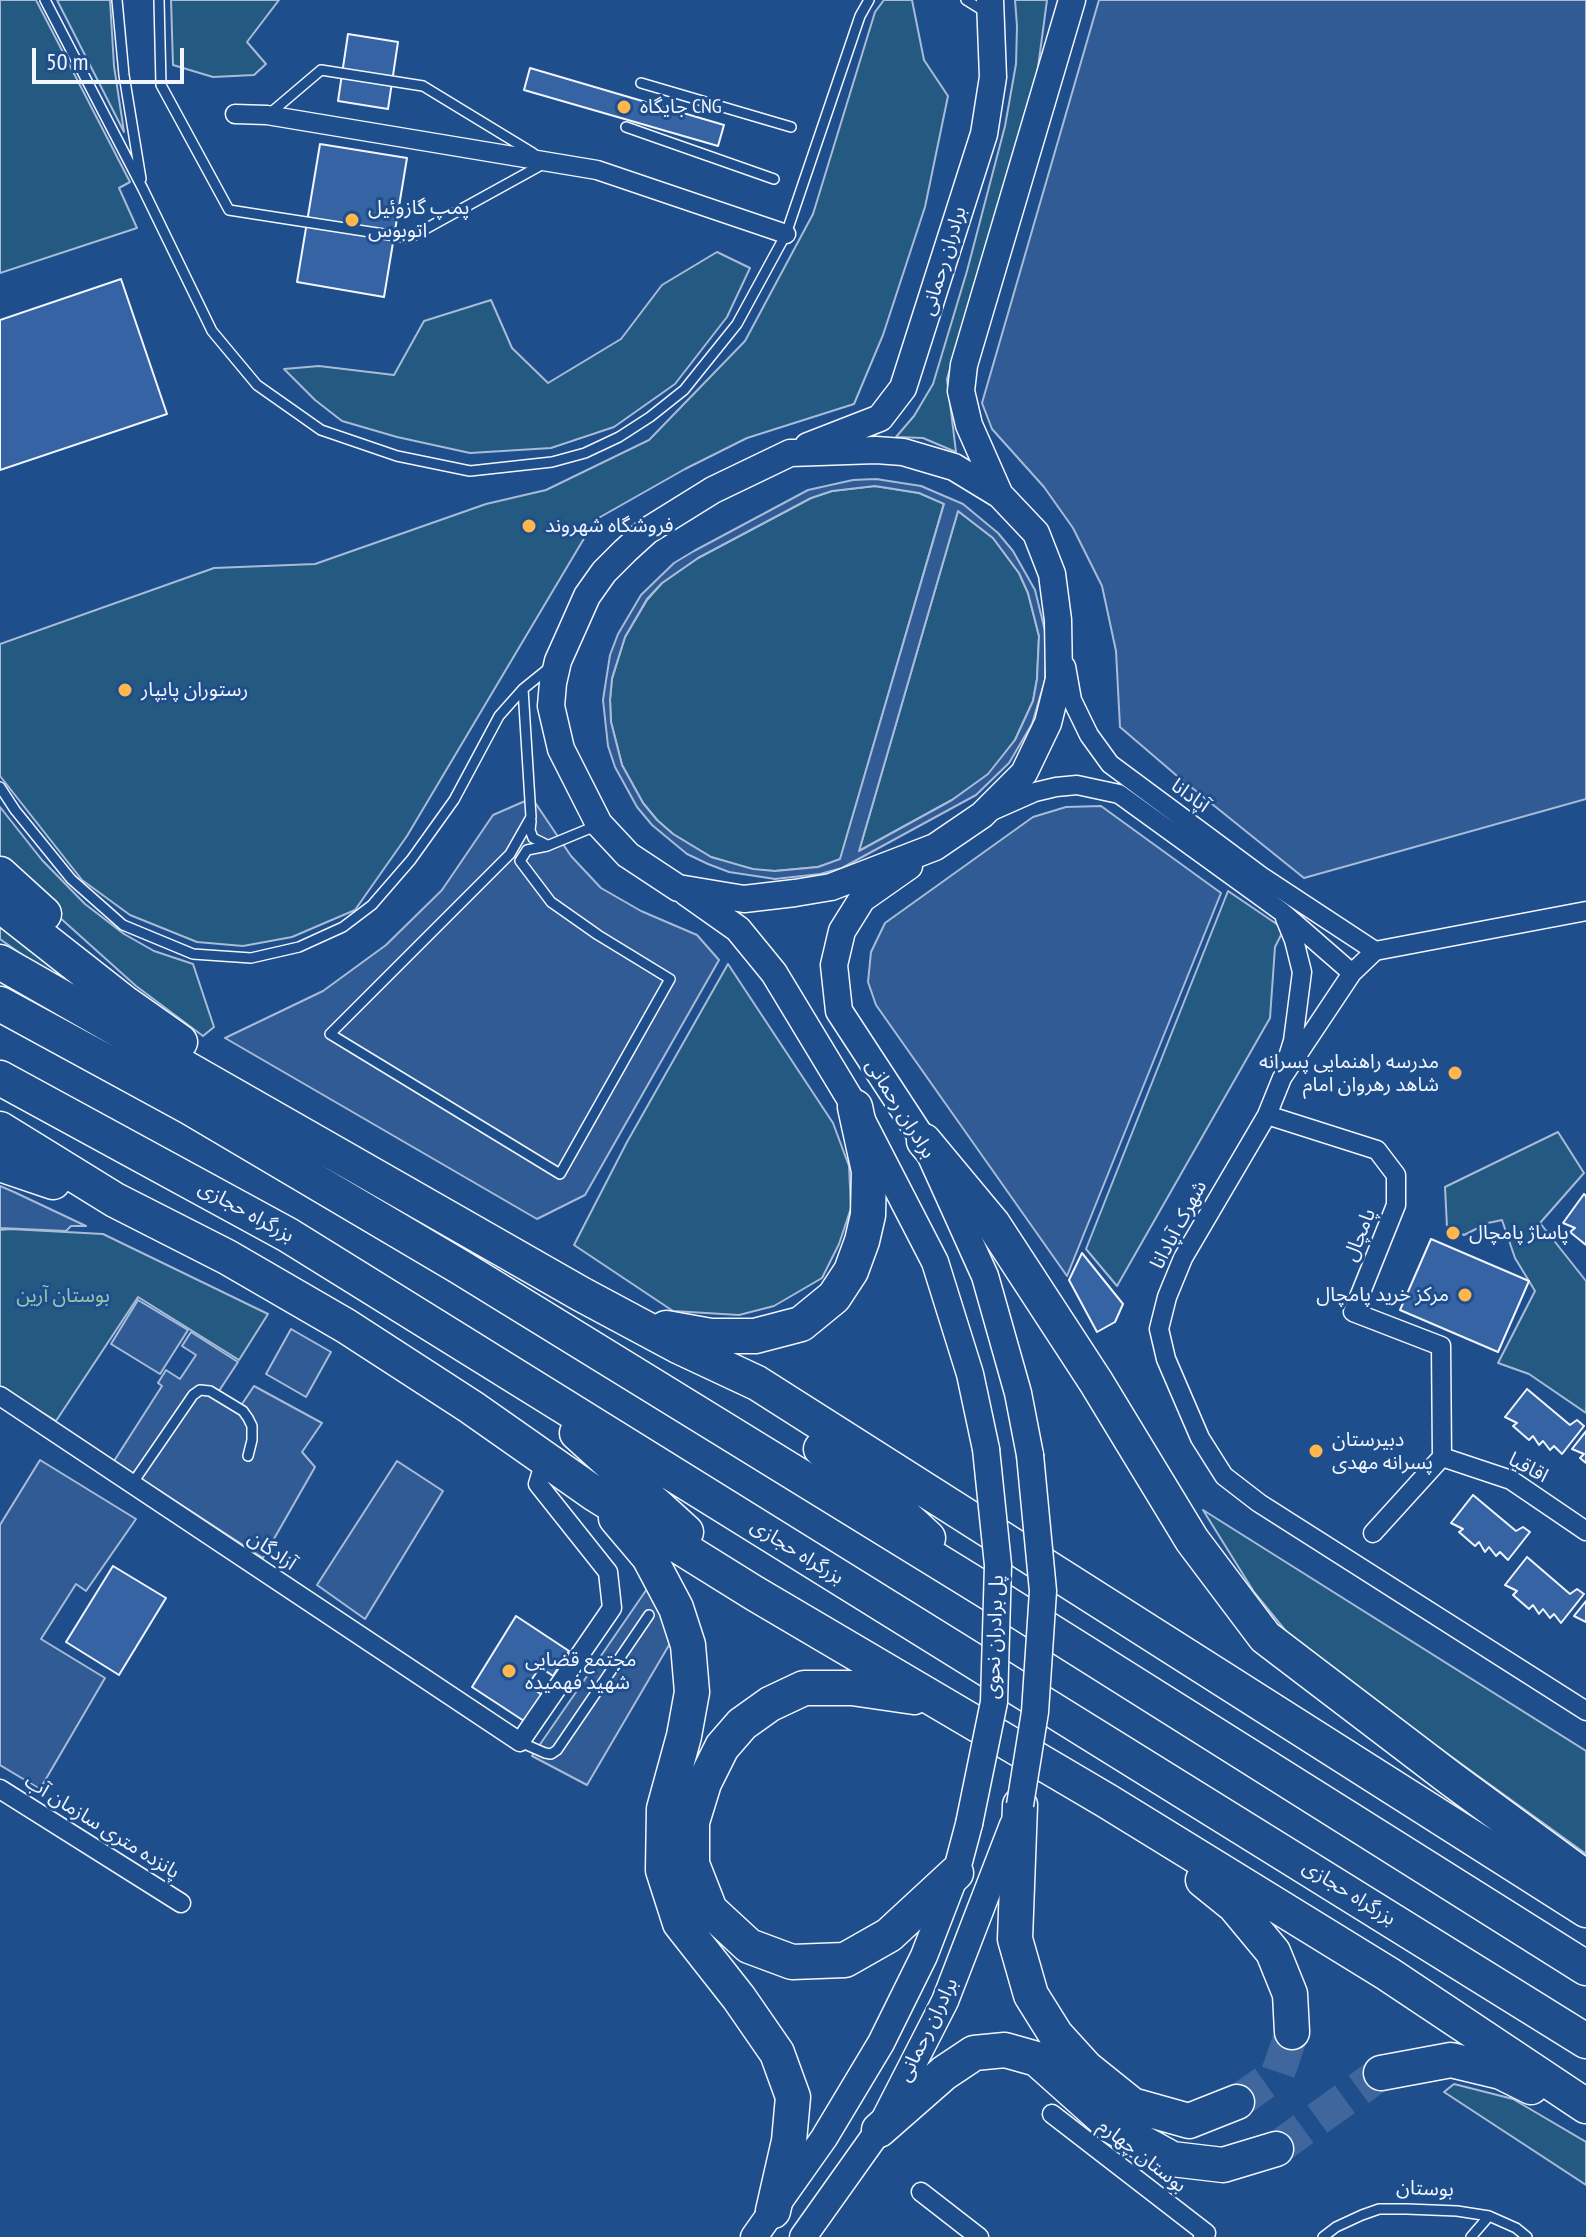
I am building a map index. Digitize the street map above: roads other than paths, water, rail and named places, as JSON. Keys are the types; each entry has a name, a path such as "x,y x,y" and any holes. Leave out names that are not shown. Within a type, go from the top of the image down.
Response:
{"highway":[{"path":"0,874 181,1043"},
{"path":"0,905 126,1004 370,1175"},
{"path":"0,946 72,1002"},
{"path":"0,962 581,1294 678,1346 757,1383 1586,1910"},
{"path":"0,1004 191,1108 460,1267 988,1592 1586,1968"},
{"name":"بزرگراه حجازی","path":"0,1078 288,1235 1586,2041"},
{"path":"581,1294 664,1328 711,1336 755,1336 801,1324 834,1297 851,1271 862,1241 868,1215 869,1171 855,1107"},
{"path":"0,1129 115,1200 227,1257 346,1326 546,1458 595,1494 754,1593 1107,1801 1388,1974 1586,2106"},
{"path":"924,1141 993,1224 1096,1382 1192,1540 1265,1637 1586,1878"},
{"path":"0,1152 53,1182"},
{"path":"0,1164 115,1200"},
{"path":"678,1346 873,1487 988,1592"},
{"path":"502,1366 754,1593"},
{"path":"595,1494 649,1557 676,1608 688,1645 692,1692 684,1736 664,1809 663,1870 680,1923 739,1998 777,2053 793,2097 789,2141 764,2224"},
{"path":"933,1699 852,1688 804,1688 770,1704 742,1724 722,1747 704,1783 692,1822 692,1864 710,1910 749,1946 792,1962 845,1960 889,1935 956,1873"},
{"path":"1107,1801 1234,1905 1273,1952 1290,1994 1292,2032"},
{"path":"1020,1805 1015,1939 1031,1995 1056,2035 1086,2068 1132,2105 1189,2121 1237,2102"},
{"path":"879,2130 954,2066 974,2053 1005,2050 1037,2059 1112,2126 1172,2159 1223,2165 1276,2149"},
{"path":"1381,2073 1451,2060 1501,2072 1586,2113"}],"main road":[{"path":"1051,67 1058,0"},
{"path":"1000,495 969,425 961,391 964,365 1072,0"},
{"name":"برادران رحمانی","path":"986,1449 970,1374 935,1262 855,1107 774,973 738,929 628,855 599,824 561,749 551,706 558,661 587,596 604,572 647,531 713,490 790,453 880,418 903,388 984,134 993,77 990,8"},
{"path":"678,888 744,899 795,893 831,887 935,847 982,815 1024,773 1048,723 1059,679 1058,620 1052,574 1046,552 1036,533 1000,495 954,467 903,452 790,453"},
{"name":"برادران رحمانی","path":"803,2237 879,2130 945,2001 1020,1805 1035,1712 1043,1591 1030,1455 1018,1393 985,1276 924,1141 839,1011 834,965 842,931 862,899 935,847"},
{"name":"پل برادران نحوی","path":"969,1824 994,1702 998,1565 986,1449"},
{"name":"برادران رحمانی","path":"764,2224 824,2138 881,2043 924,1956 956,1873 969,1824"}],"street":[{"path":"235,114 267,115 597,170 786,234"},
{"name":"آپادانا","path":"1058,620 1072,700 1089,735 1110,764 1261,876 1375,951"},
{"name":"آپادانا","path":"982,815 1035,792 1056,787 1077,785 1119,794 1282,912 1352,973"},
{"path":"1375,951 1586,911"},
{"path":"1282,912 1294,940 1302,972 1293,1041 1282,1078"},
{"name":"شهرک آپادانا","path":"1375,951 1352,973 1282,1078 1267,1115 1183,1258 1167,1297 1159,1329 1166,1359 1200,1438 1224,1476 1259,1503 1586,1711"},
{"name":"پامچال","path":"1267,1115 1377,1150 1396,1175 1396,1205 1353,1312 1441,1346 1442,1457"},
{"name":"آزادگان","path":"0,1396 520,1742"},
{"path":"1373,1533 1442,1457"},
{"name":"اقاقیا","path":"1442,1457 1511,1480 1586,1531"},
{"path":"520,1742 612,1608 608,1572 538,1484 546,1458"},
{"name":"پانزده متری سازمان آب","path":"0,1789 181,1903"},
{"name":"بوستان چهارم","path":"1052,2114 1204,2235"},
{"path":"921,2192 979,2237"}],"lane":[{"path":"45,0 212,331 257,385 321,430 397,456 470,471 552,462 585,453 619,437 684,390 737,324 786,234 860,16 869,0"},
{"path":"117,0 124,75 143,189"},
{"path":"159,0 161,85 229,210 409,238 547,162 423,86 321,70 267,115"},
{"path":"966,0 990,8"},
{"path":"641,83 791,127"},
{"path":"626,127 774,179"},
{"path":"0,787 71,879 123,925 193,954 251,958 299,947 343,927 372,905 411,860 454,800 499,716 523,689 558,661"},
{"path":"523,689 530,830 533,838 547,846"},
{"path":"531,817 510,854 330,1034 560,1174 670,979 551,902 520,861 527,850 547,846 599,824"},
{"path":"132,1484 193,1395 200,1390 210,1391 243,1411 252,1426 248,1456"},
{"path":"520,1742 545,1753 551,1754 557,1750 649,1615"},
{"name":"بوستان","path":"1323,2237 1336,2227 1379,2209 1457,2211 1489,2216 1516,2228 1527,2237"},
{"path":"1471,2237 1489,2216"}],"tunnel":[{"path":"1237,2102 1278,2073 1292,2032"},
{"path":"1276,2149 1381,2073"}],"place":[{"name":"جایگاه CNG","path":"624,107"},
{"name":"پمپ گازوئیل اتوبوس","path":"352,220"},
{"name":"فروشگاه شهروند","path":"529,526"},
{"name":"رستوران پایپار","path":"125,690"},
{"name":"مدرسه راهنمایی پسرانه شاهد رهروان امام","path":"1455,1073"},
{"name":"پاساژ پامچال","path":"1453,1233"},
{"name":"مرکز خرید پامچال","path":"1465,1295"},
{"name":"دبیرستان پسرانه مهدی","path":"1316,1451"},
{"name":"مجتمع قضایی شهید فهمیده","path":"509,1671"}],"park label":[{"name":"بوستان آرین","path":"63,1296"}]}
